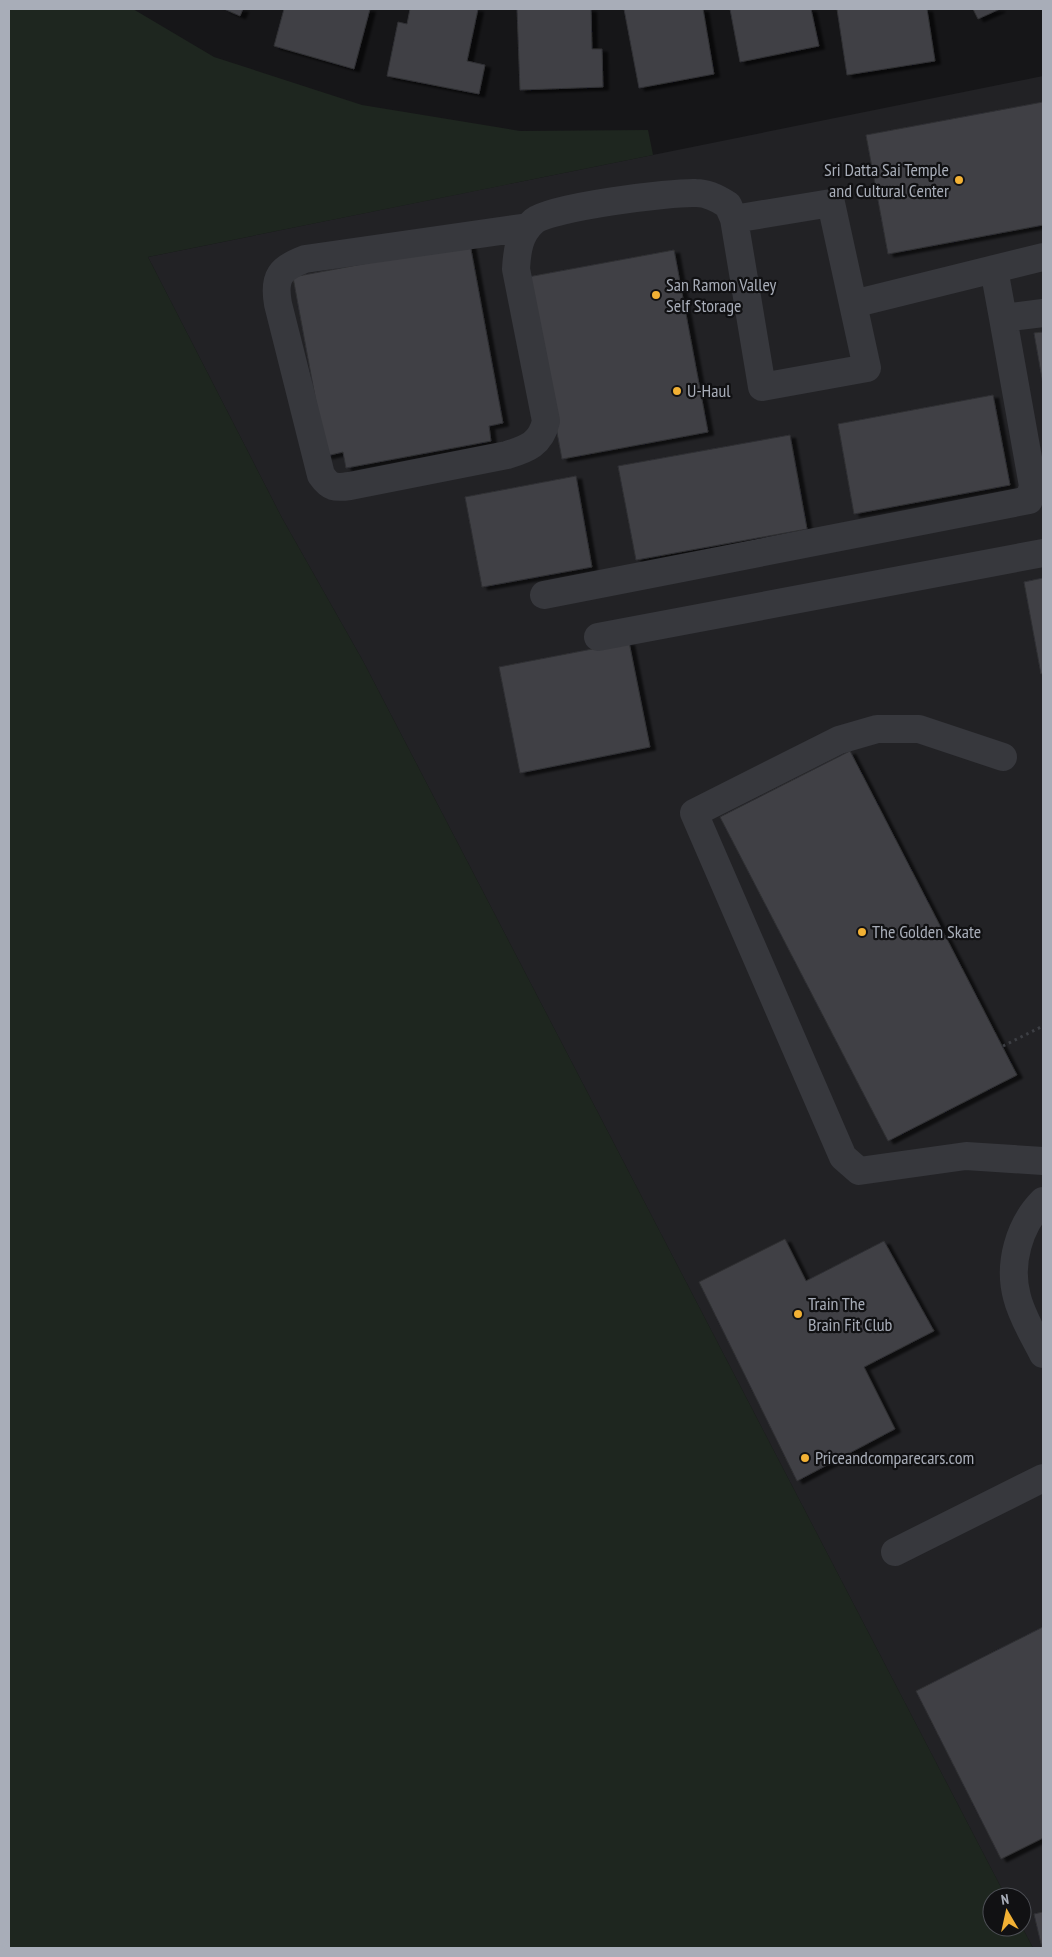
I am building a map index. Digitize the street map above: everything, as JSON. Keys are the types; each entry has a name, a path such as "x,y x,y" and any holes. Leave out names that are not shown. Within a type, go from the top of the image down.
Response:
{"street":[{"path":"528,227 305,259 289,265 281,273 275,289 278,304 321,475 328,485 334,488 350,486 506,456 524,450 537,442 544,432 546,421 516,269 517,246 528,227 536,219 558,212 642,196 698,193 728,204 734,219 762,387 867,368 831,203 734,219"},
{"path":"853,304 1043,257"},
{"path":"544,595 1029,500 1033,486 994,269"},
{"path":"1003,318 1043,313"},
{"path":"598,637 1043,552"},
{"path":"1002,757 919,729 877,729 839,740 694,813 843,1156 859,1171 966,1156 1025,1158 1043,1161"},
{"path":"1043,1201 1032,1212 1013,1263 1017,1297 1043,1354"},
{"path":"895,1552 1043,1478"}],"path":[{"path":"1003,1046 1043,1026"}],"shaded area":[{"path":"9,9 133,9 214,57 362,105 520,131 648,130 653,155 148,257 282,518 363,661 1001,1887 982,1887 982,1937 1027,1937 1033,1948 9,1948"},
{"path":"1043,76 1043,1948 1033,1948 1027,1937 1032,1937 1032,1887 1001,1887 363,661 282,518 148,257"}],"building":[{"path":"224,9 243,9 240,16"},
{"path":"284,9 370,9 354,69 274,46"},
{"path":"410,9 478,9 467,61 485,65 479,94 387,76 398,22 407,24"},
{"path":"517,9 591,9 592,49 602,49 603,87 520,90"},
{"path":"624,9 703,9 714,74 639,88"},
{"path":"730,9 811,9 819,46 740,62"},
{"path":"837,9 927,9 935,61 847,75"},
{"path":"973,9 1000,9 978,19"},
{"name":"Sri Datta Sai Temple and Cultural Center","path":"1043,102 1043,225 888,254 866,135"},
{"path":"470,244 503,423 489,426 491,441 346,468 343,452 326,456 293,277"},
{"path":"674,250 708,432 562,459 528,277"},
{"path":"1043,332 1043,384 1034,333"},
{"path":"993,395 1010,485 854,514 838,424"},
{"path":"790,435 807,529 636,560 618,466"},
{"path":"576,476 592,567 482,587 465,497"},
{"path":"1043,578 1043,673 1041,674 1024,582"},
{"path":"629,642 650,747 520,773 499,667"},
{"name":"The Golden Skate","path":"850,751 1017,1075 888,1141 720,817"},
{"path":"785,1239 806,1281 884,1241 934,1331 864,1367 895,1429 797,1481 699,1282"},
{"path":"1043,1627 1043,1838 1001,1859 916,1691"},
{"path":"1043,1912 1043,1948 1042,1948 1034,1914"}],"place":[{"name":"Sri Datta Sai Temple and Cultural Center","path":"959,180"},
{"name":"San Ramon Valley Self Storage","path":"656,295"},
{"name":"U-Haul","path":"677,391"},
{"name":"The Golden Skate","path":"862,932"},
{"name":"Train The Brain Fit Club","path":"798,1314"},
{"name":"Priceandcomparecars.com","path":"805,1458"}]}
